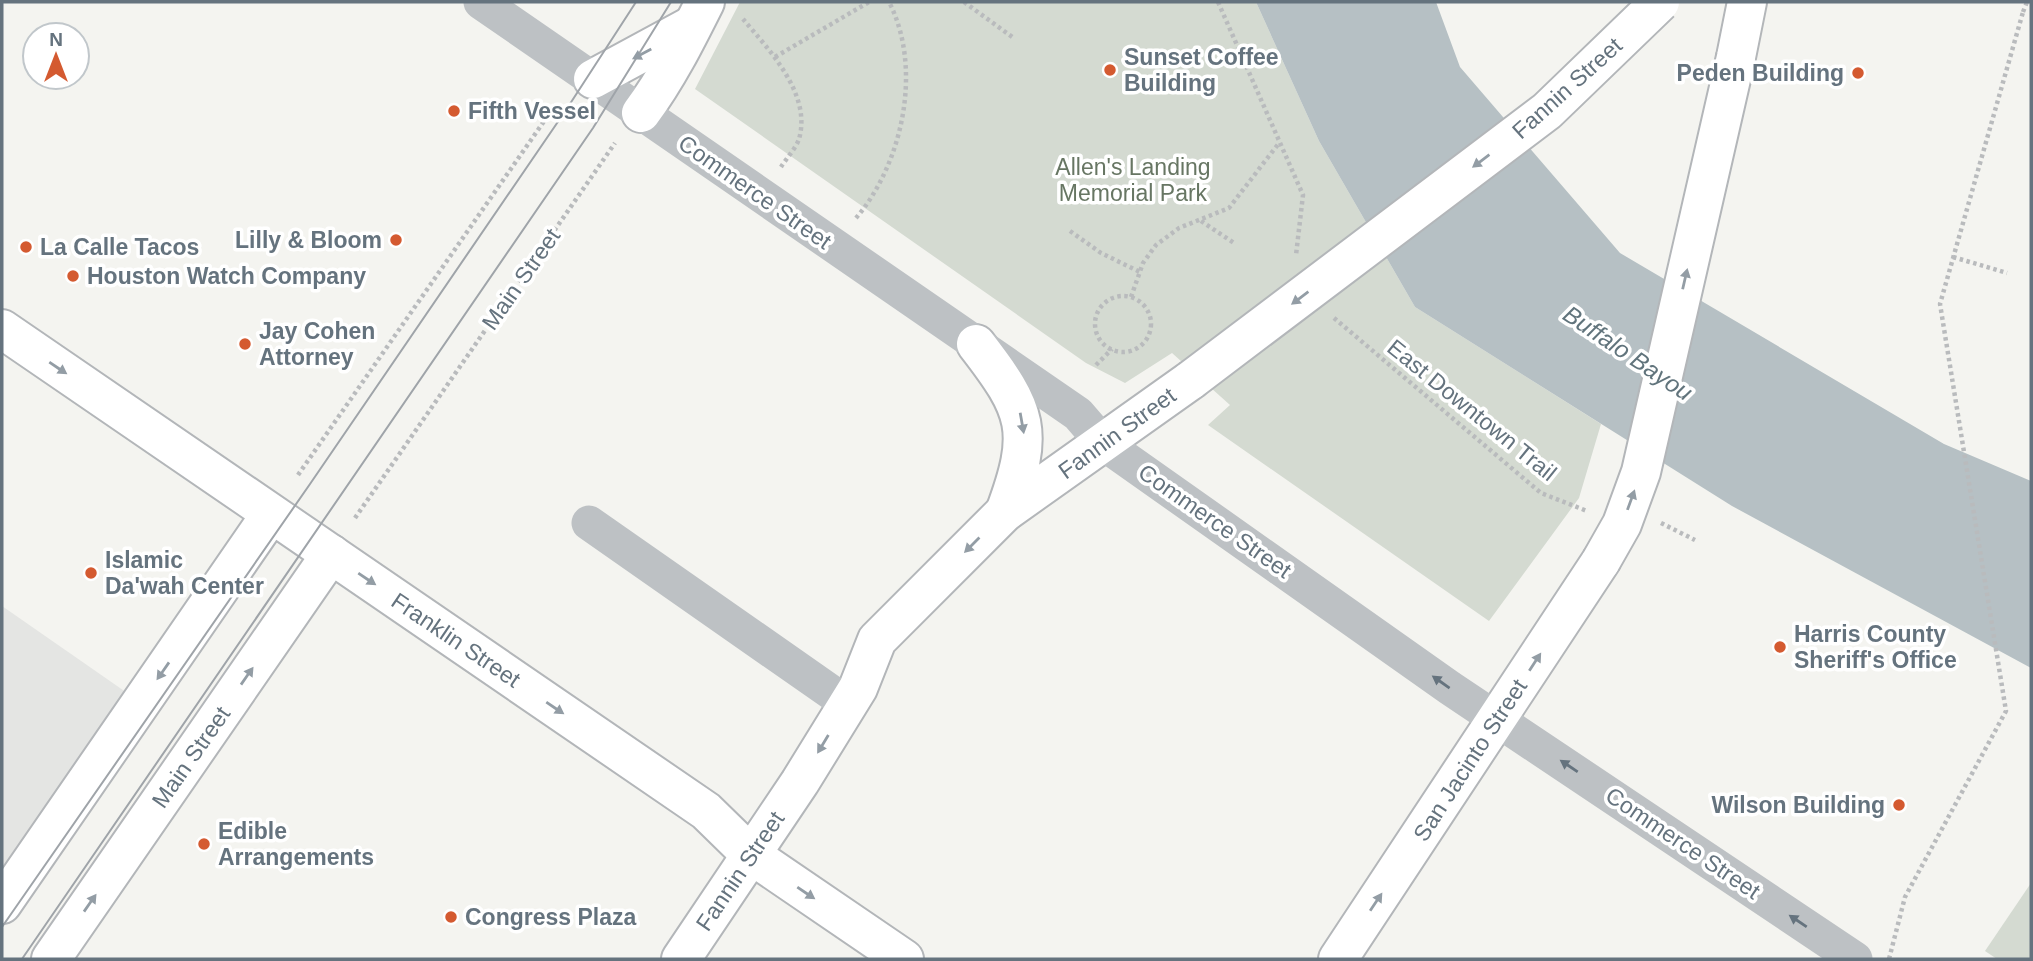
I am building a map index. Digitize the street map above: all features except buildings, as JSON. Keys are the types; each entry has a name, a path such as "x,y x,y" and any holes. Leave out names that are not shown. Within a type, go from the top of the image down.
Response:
{"main road":[{"name":"Fannin Street","path":"681,959 800,782 848,704 877,640 1005,512 1191,380 1547,111 1660,2"},
{"name":"San Jacinto Street","path":"1338,959 1498,719 1601,561 1622,524 1641,472 1747,2"},
{"path":"593,79 698,14"},
{"path":"641,113 675,63 698,14"},
{"name":"Franklin Street","path":"2,330 706,811 750,854 904,959"},
{"path":"976,344 1007,384 1022,416 1023,455 1005,512"},
{"path":"2,904 271,514"},
{"name":"Main Street","path":"51,959 331,554"}],"street":[{"name":"Commerce Street","path":"481,2 1078,414 1103,443 1498,719 1855,959"},
{"path":"589,523 848,704"}],"path":[{"path":"775,57 869,2"},
{"path":"832,246 869,203 900,131 905,88 904,64 895,14 888,2"},
{"path":"964,2 1015,39"},
{"path":"1218,2 1303,195 1297,228 1299,264"},
{"path":"1889,959 1905,897 2006,711 1940,304 2026,2"},
{"path":"743,19 775,57 799,100 799,139 763,197"},
{"path":"298,475 556,104"},
{"name":"Main Street","path":"355,518 615,143"},
{"path":"1131,297 1140,272 1156,245 1179,228 1229,208 1279,143"},
{"path":"1201,221 1234,243"},
{"path":"1070,231 1101,253 1140,272"},
{"path":"1953,257 2007,274"},
{"path":"1117,297 1131,297 1146,307 1150,316 1149,334 1145,342 1130,352 1112,349 1098,337 1096,319 1105,303 1117,297"},
{"name":"East Downtown Trail","path":"1332,317 1541,493 1573,508 1592,512"},
{"path":"1097,365 1112,349"},
{"path":"1649,521 1661,523 1695,540"}],"shaded area":[{"path":"2,606 130,695 2,880"}],"green space":[{"name":"Allen's Landing Memorial Park","path":"740,2 1256,2 1319,141 1415,307 1601,424 1579,498 1489,621 1208,425 1230,405 1172,353 1125,383 1086,363 695,89"},
{"path":"2031,883 2031,959 1997,959 1985,951"}],"water":[{"name":"Buffalo Bayou","path":"1256,2 1436,2 1460,67 1620,253 1944,444 2031,481 2031,668 1732,506 1415,307 1319,141"}],"tram line":[{"path":"2,927 310,484 566,110 636,2"},
{"path":"22,959 593,128 671,2"}],"place":[{"name":"Sunset Coffee Building","path":"1110,70"},
{"name":"Peden Building","path":"1858,73"},
{"name":"Fifth Vessel","path":"454,111"},
{"name":"Lilly & Bloom","path":"396,240"},
{"name":"La Calle Tacos","path":"26,247"},
{"name":"Houston Watch Company","path":"73,276"},
{"name":"Jay Cohen Attorney","path":"245,344"},
{"name":"Islamic Da'wah Center","path":"91,573"},
{"name":"Harris County Sheriff's Office","path":"1780,647"},
{"name":"Wilson Building","path":"1899,805"},
{"name":"Edible Arrangements","path":"204,844"},
{"name":"Congress Plaza","path":"451,917"}]}
